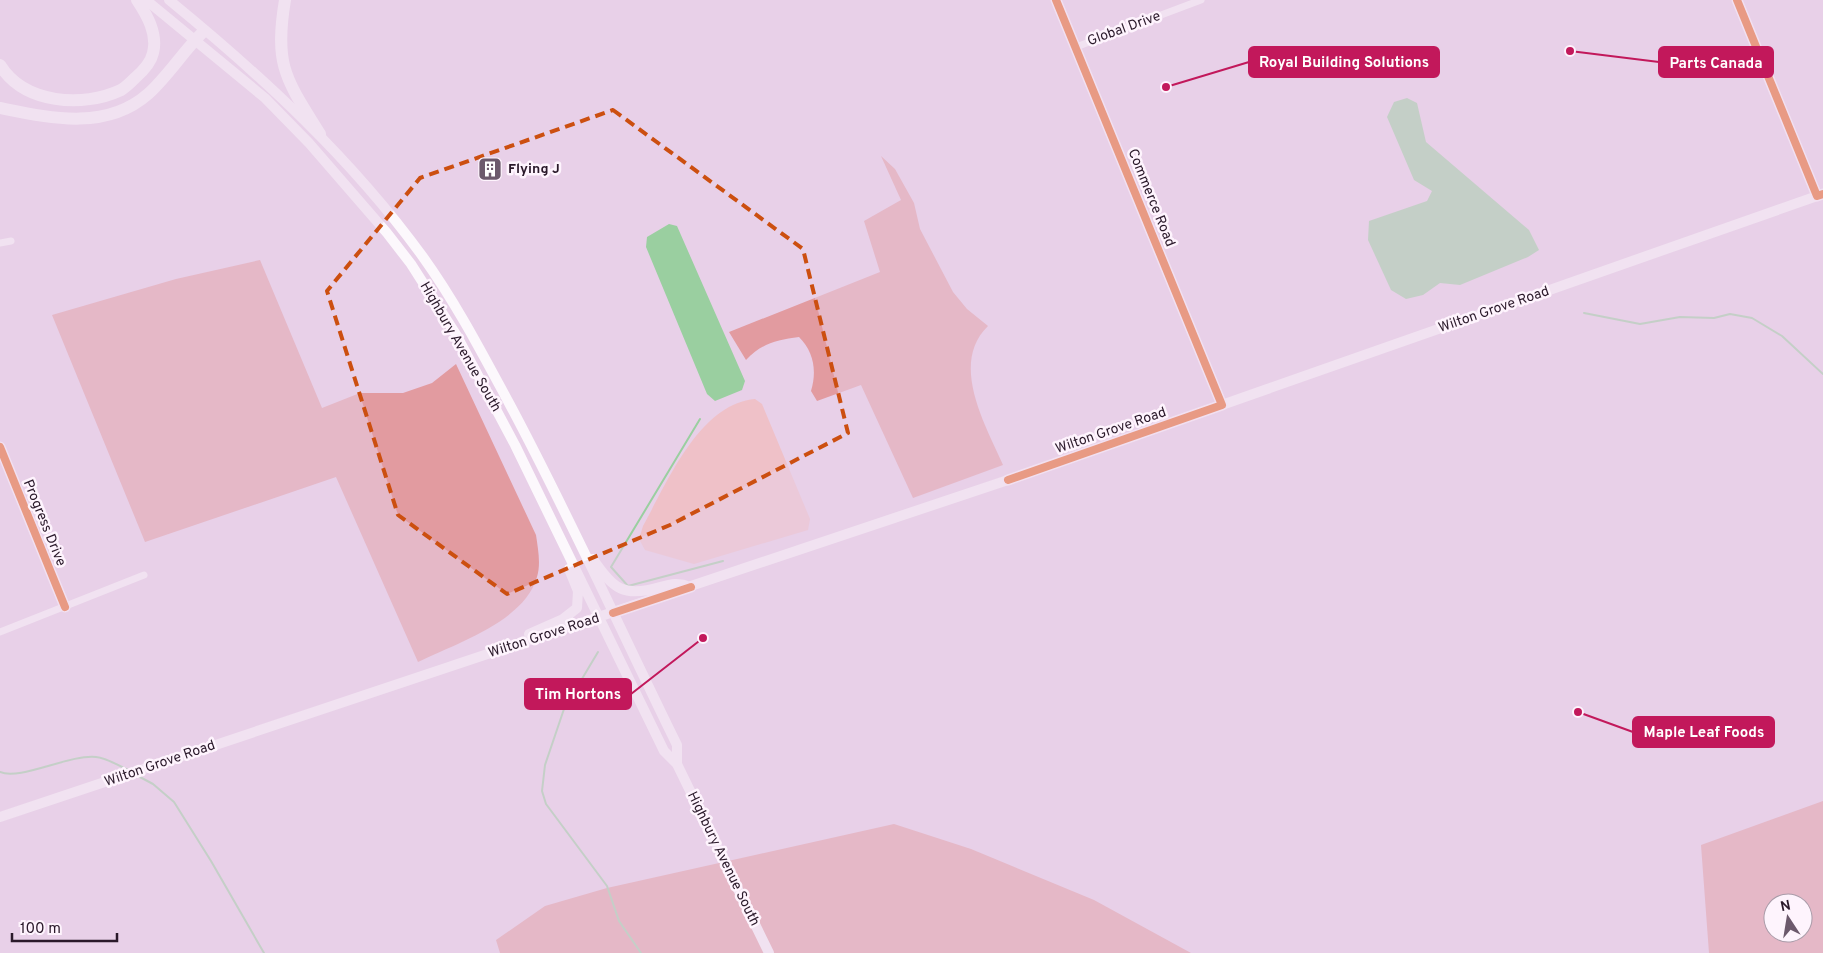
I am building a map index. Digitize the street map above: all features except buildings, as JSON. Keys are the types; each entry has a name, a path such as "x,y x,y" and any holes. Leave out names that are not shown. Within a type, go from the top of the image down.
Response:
{"highway":[{"path":"0,65 13,80 34,94 64,99 90,100 122,90 142,71 153,54 153,34 147,15 137,0"},
{"path":"286,0 281,28 281,55 285,74 320,134"},
{"path":"0,108 62,119 86,119 115,114 148,94 204,31"}],"main road":[{"name":"Highbury Avenue South","path":"146,0 265,98 309,143 387,232 411,264 457,336 542,498 560,542 664,751 677,764 769,953"},
{"name":"Highbury Avenue South","path":"169,0 320,134 399,225 464,319 527,437 677,745 677,764"},
{"name":"Wilton Grove Road","path":"0,818 1008,480 1820,195"},
{"path":"576,535 601,571 618,588 639,593 671,584 682,583 690,587"},
{"path":"470,660 500,644 563,619 577,608 578,591 560,542"}],"street":[{"name":"Commerce Road","path":"1056,0 1222,405"},
{"name":"Global Drive","path":"1076,47 1201,0"},
{"path":"1737,0 1820,195"},
{"path":"0,243 11,241"},
{"name":"Progress Drive","path":"0,447 65,607"},
{"path":"0,632 144,575"}],"highlighted area":[{"path":"613,110 803,249 848,433 670,525 507,594 398,515 327,291 420,178"}],"shaded area":[{"path":"1407,98 1417,103 1426,142 1529,230 1539,250 1528,257 1460,285 1440,283 1423,295 1406,299 1391,290 1368,240 1369,221 1427,201 1432,191 1414,180 1387,117 1394,102"},
{"path":"881,156 895,169 914,203 920,229 953,292 967,309 988,326 977,341 971,358 971,376 980,414 1003,465 913,498 861,385 817,401 811,391 814,376 813,362 808,349 799,337 770,343 746,360 729,332 880,272 864,221 901,200"},
{"path":"669,224 677,226 745,381 742,390 715,401 707,394 646,247 647,237"},
{"path":"260,260 322,408 360,393 403,393 432,383 456,364 536,535 539,562 537,577 530,593 504,619 469,639 418,662 336,477 145,542 52,315 176,279"},
{"path":"755,399 762,404 810,519 808,530 694,564 645,550 639,539 643,526 687,448 701,430 717,415 735,404"},
{"path":"1823,801 1823,953 1709,953 1701,845"},
{"path":"894,824 971,849 1094,900 1191,953 500,953 496,940 545,906 607,888"}],"waterway":[{"path":"1584,313 1640,324 1680,317 1714,318 1730,314 1752,318 1782,336 1823,374"},
{"path":"700,419 611,567 628,586 723,561"},
{"path":"598,652 564,709 545,765 542,791 546,804 607,886 619,921 641,953"},
{"path":"0,772 9,774 19,773 85,757 104,759 128,770"},
{"path":"138,776 153,784 174,802 211,861 264,953"}],"cycle path":[{"path":"1008,480 1222,405 1056,0"},
{"path":"1737,0 1817,196 1823,194"},
{"path":"0,447 65,607"},
{"path":"613,613 691,587"}],"place":[{"name":"Parts Canada","path":"1570,51"},
{"name":"Royal Building Solutions","path":"1166,87"},
{"name":"Flying J","path":"490,169"},
{"name":"Tim Hortons","path":"703,638"},
{"name":"Maple Leaf Foods","path":"1578,712"}]}
